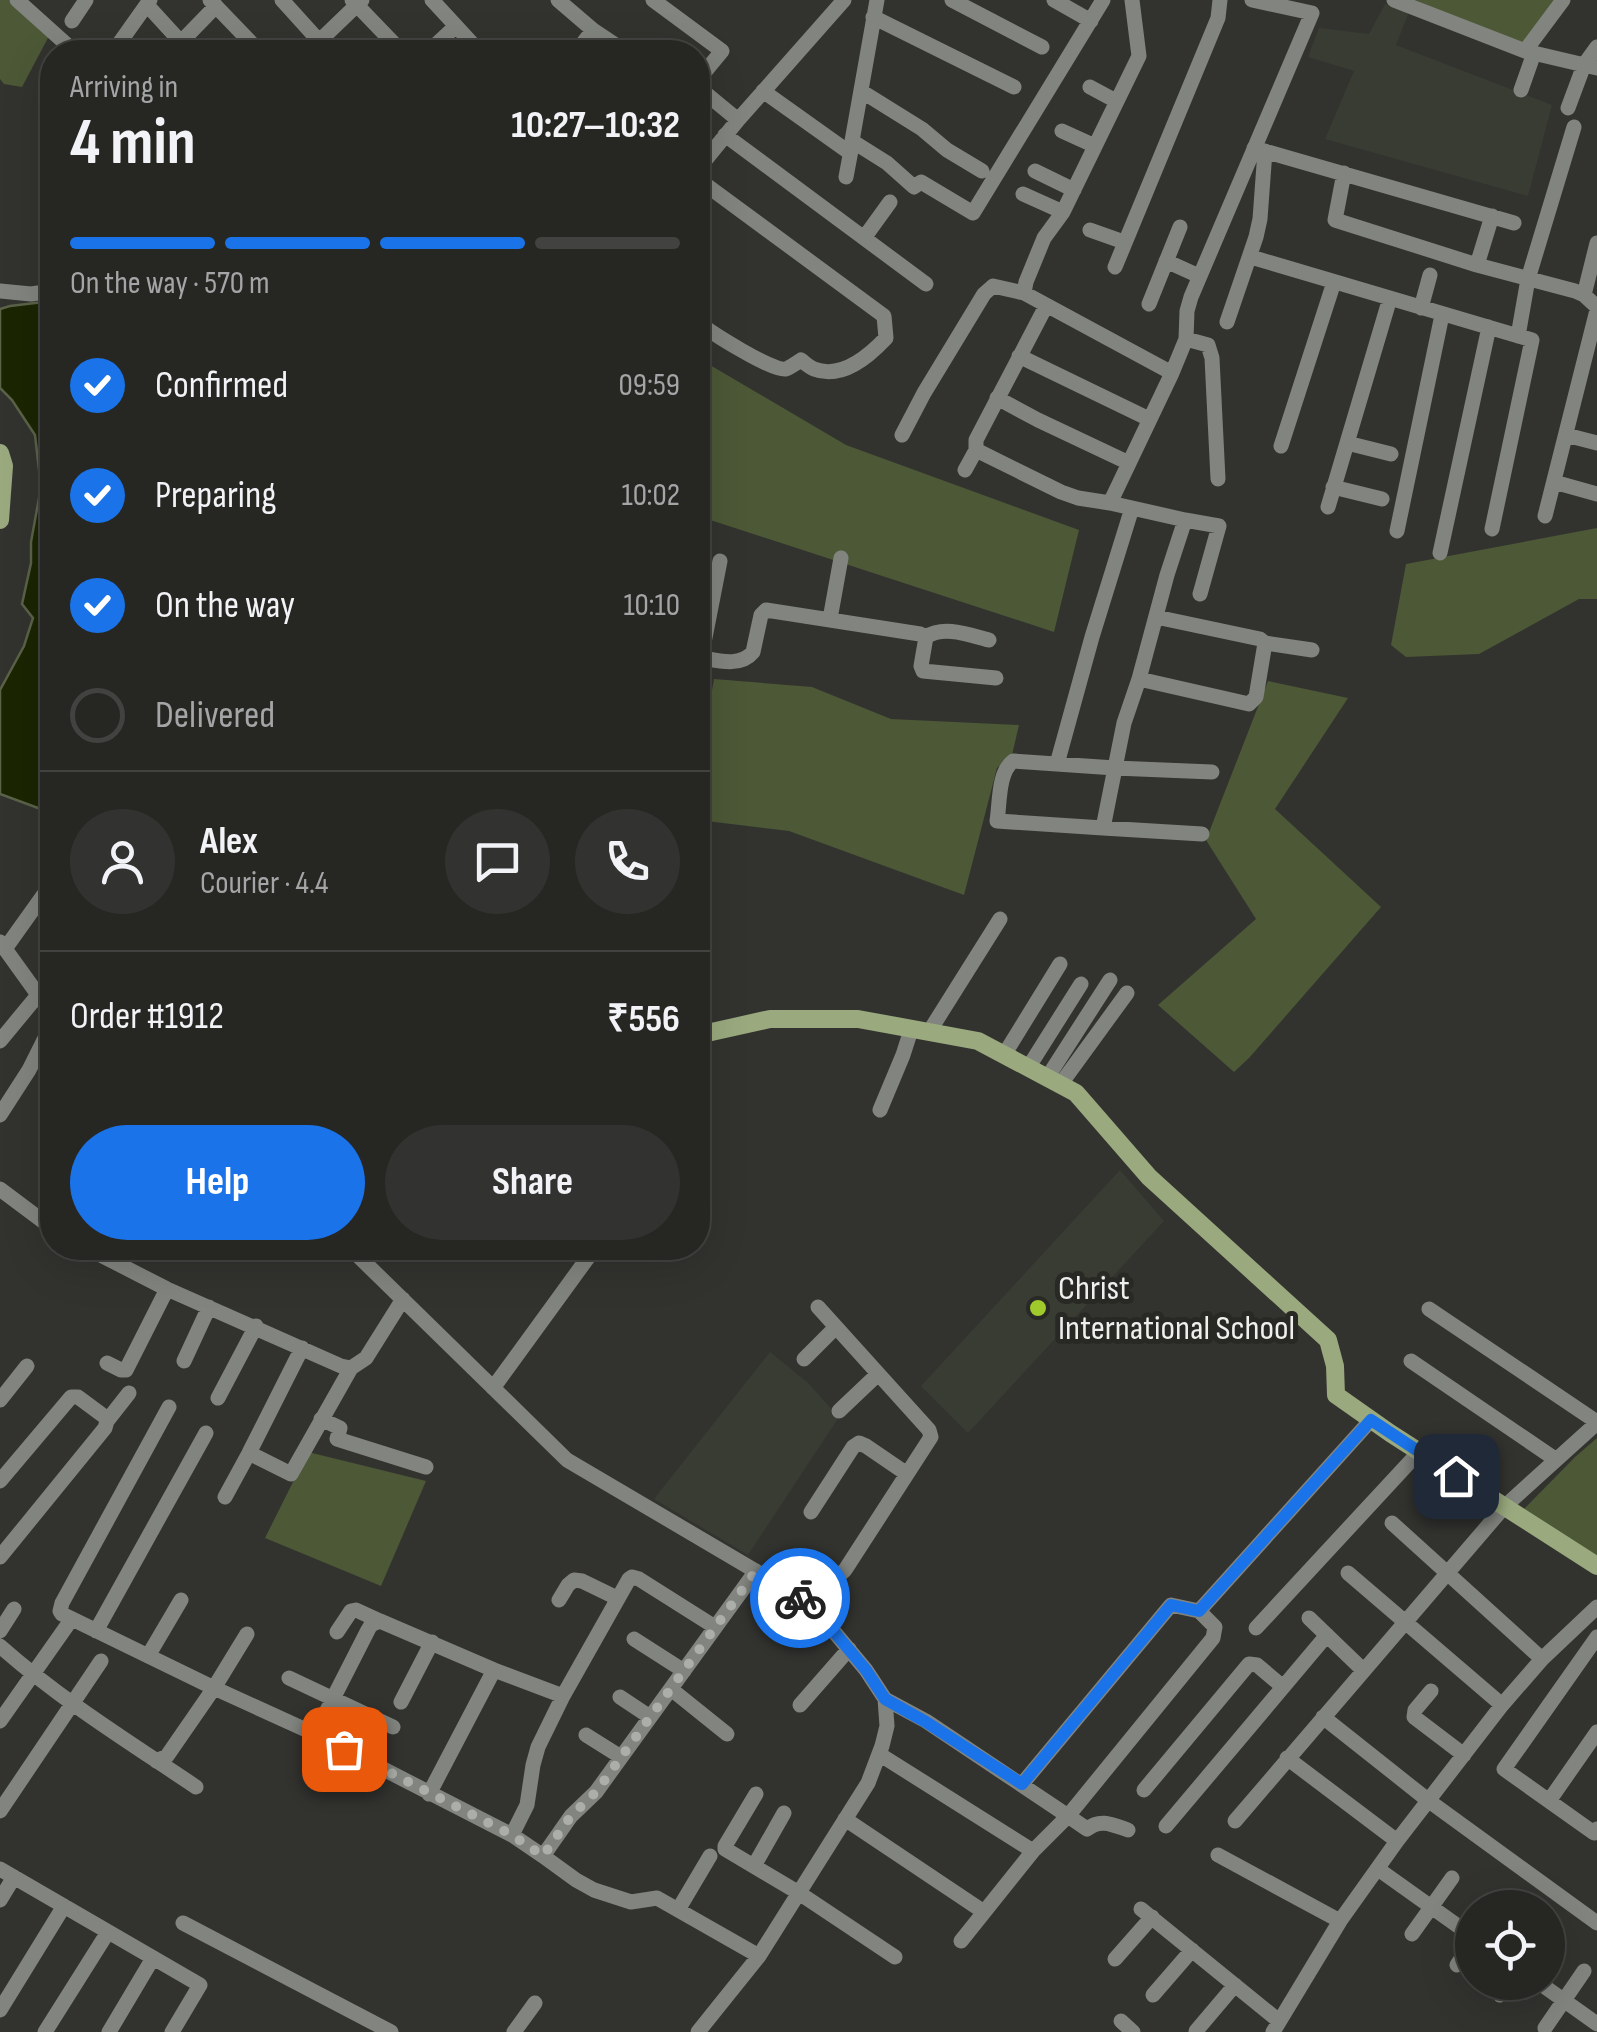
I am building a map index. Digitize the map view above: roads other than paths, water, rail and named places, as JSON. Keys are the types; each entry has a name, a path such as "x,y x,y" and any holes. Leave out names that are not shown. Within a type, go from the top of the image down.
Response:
{"main road":[{"path":"0,453 4,466 0,520"},
{"path":"710,1032 770,1019 858,1020 978,1041 1076,1093 1148,1177 1328,1340 1335,1366 1336,1396 1597,1566"}],"street":[{"path":"16,0 61,40"},
{"path":"72,22 86,0"},
{"path":"282,0 312,40"},
{"path":"432,0 469,40"},
{"path":"558,0 609,40"},
{"path":"653,0 707,40"},
{"path":"710,154 844,0"},
{"path":"952,0 1042,46"},
{"path":"1054,0 1091,20"},
{"path":"763,91 852,147 887,162 914,187 922,182 974,213 1104,0"},
{"path":"1024,293 1044,238 1063,212 1140,56 1132,0"},
{"path":"1115,266 1218,18 1220,0"},
{"path":"1110,503 1172,373 1186,339 1187,311 1199,276 1260,150 1312,13 1252,0"},
{"path":"1394,0 1530,52 1590,67"},
{"path":"1520,90 1530,52 1563,0"},
{"path":"326,40 357,2 391,40"},
{"path":"122,40 148,3 179,40"},
{"path":"187,40 213,3 248,40"},
{"path":"846,178 875,8 1014,87"},
{"path":"441,40 456,26"},
{"path":"586,40 594,30"},
{"path":"710,42 722,51 710,68"},
{"path":"1568,108 1597,47"},
{"path":"1090,88 1116,102"},
{"path":"861,91 982,171"},
{"path":"710,95 738,120"},
{"path":"1518,336 1528,280 1574,127"},
{"path":"1062,131 1095,146"},
{"path":"725,135 926,284"},
{"path":"1260,150 1514,223"},
{"path":"1227,322 1252,257 1260,219 1260,150"},
{"path":"1035,172 1074,190"},
{"path":"1344,173 1335,220 1584,295 1597,309 1546,516"},
{"path":"710,188 884,316 886,338 867,358 835,372 814,370 800,360 781,369 710,329"},
{"path":"1024,194 1063,212"},
{"path":"864,238 890,202"},
{"path":"1477,265 1492,216"},
{"path":"1148,304 1180,227"},
{"path":"1090,230 1124,242"},
{"path":"1584,295 1597,242"},
{"path":"1252,257 1532,340 1492,529"},
{"path":"1166,261 1199,276"},
{"path":"1421,308 1430,275"},
{"path":"1281,446 1334,282"},
{"path":"902,435 984,294 993,286 1024,293 1172,373"},
{"path":"0,290 40,293"},
{"path":"1328,507 1390,298"},
{"path":"965,470 976,450 976,440 1046,306"},
{"path":"1397,531 1442,315"},
{"path":"1440,552 1489,328"},
{"path":"1186,339 1208,345 1212,358 1218,479"},
{"path":"1020,356 1149,419"},
{"path":"1579,383 1597,389"},
{"path":"998,398 1129,463"},
{"path":"1566,435 1597,443"},
{"path":"1347,443 1390,454"},
{"path":"976,450 1078,498 1219,526 1200,594"},
{"path":"1554,482 1597,494"},
{"path":"1334,487 1382,499"},
{"path":"1057,764 1132,508"},
{"path":"1103,828 1124,723 1184,520"},
{"path":"830,619 840,558"},
{"path":"710,607 720,561"},
{"path":"710,658 738,662 750,657 766,610 926,637"},
{"path":"1156,617 1312,650"},
{"path":"989,640 932,632 926,637 921,666 923,671 996,678"},
{"path":"1139,679 1249,704 1256,697 1264,642"},
{"path":"1202,834 997,821 1003,773 1013,761 1212,772"},
{"path":"0,1041 38,995 2,946 40,899"},
{"path":"880,1110 903,1056 1000,919"},
{"path":"1004,1055 1060,964"},
{"path":"1053,1081 1110,980"},
{"path":"1028,1068 1081,984"},
{"path":"1053,1081 1127,993"},
{"path":"0,1115 40,1048"},
{"path":"0,1190 40,1219"},
{"path":"110,1260 167,1289 350,1368"},
{"path":"363,1260 567,1460 808,1602 866,1670 885,1699 1087,1829 1102,1822 1128,1830"},
{"path":"367,1264 370,1260"},
{"path":"493,1388 586,1260"},
{"path":"106,1364 126,1370 167,1289"},
{"path":"249,1453 291,1474 350,1368 366,1358 403,1300"},
{"path":"184,1362 209,1307"},
{"path":"808,1602 845,1570 931,1433 818,1308"},
{"path":"1236,1822 1504,1507 1597,1422 1429,1309"},
{"path":"218,1398 256,1326"},
{"path":"804,1359 836,1327"},
{"path":"225,1497 302,1348"},
{"path":"1411,1362 1556,1459"},
{"path":"0,1400 27,1366"},
{"path":"840,1411 878,1374"},
{"path":"0,1556 129,1393"},
{"path":"0,1481 72,1398 78,1397 108,1421"},
{"path":"170,1408 60,1611 70,1620 315,1734 512,1835 594,1890 631,1902 657,1898 760,1956"},
{"path":"321,1420 340,1428 337,1439 426,1467"},
{"path":"1199,1611 1371,1420"},
{"path":"96,1631 206,1432"},
{"path":"810,1512 859,1443 907,1474"},
{"path":"1256,1628 1418,1452"},
{"path":"1392,1523 1542,1659"},
{"path":"543,1856 571,1816 596,1792 756,1571"},
{"path":"1348,1573 1502,1706"},
{"path":"512,1835 527,1804 535,1755 626,1582 636,1578 715,1627"},
{"path":"560,1600 574,1580 617,1598"},
{"path":"148,1656 182,1600"},
{"path":"961,1941 1214,1638 1215,1627 1199,1611 1171,1605 1022,1784"},
{"path":"1115,1959 1146,1913 1235,1986 1276,2027 1340,1921 1429,1800 1542,1659 1597,1607"},
{"path":"0,1631 14,1609"},
{"path":"337,1632 351,1611 356,1610 563,1696"},
{"path":"1310,1618 1363,1670"},
{"path":"0,1721 70,1620"},
{"path":"315,1734 368,1630 380,1621"},
{"path":"156,1761 167,1756 246,1634"},
{"path":"1166,1826 1327,1635"},
{"path":"1596,1835 1504,1769 1597,1637"},
{"path":"634,1639 684,1671"},
{"path":"401,1702 432,1642"},
{"path":"0,1646 73,1704 196,1788"},
{"path":"800,1706 849,1650"},
{"path":"0,1811 102,1662"},
{"path":"1144,1790 1248,1664 1257,1665 1283,1687"},
{"path":"430,1794 494,1670"},
{"path":"289,1678 393,1728"},
{"path":"670,1689 727,1734"},
{"path":"1430,1691 1414,1717 1464,1755"},
{"path":"620,1697 650,1717"},
{"path":"698,2032 760,1956 868,1783 887,1726 885,1699"},
{"path":"1322,1718 1597,1923"},
{"path":"1548,1801 1597,1732"},
{"path":"586,1735 622,1757"},
{"path":"879,1754 1033,1851"},
{"path":"1287,1758 1397,1842"},
{"path":"756,1794 725,1846 727,1851 895,1957"},
{"path":"754,1866 784,1813"},
{"path":"845,1818 984,1912"},
{"path":"1218,1854 1340,1921"},
{"path":"678,1910 710,1856"},
{"path":"1378,1869 1455,1925"},
{"path":"0,1900 7,1873 200,1986 172,2032"},
{"path":"1412,1934 1452,1878"},
{"path":"0,2010 64,1906"},
{"path":"182,1923 391,2032"},
{"path":"45,2032 108,1932"},
{"path":"1153,1995 1192,1950"},
{"path":"109,2032 152,1958"},
{"path":"1545,2028 1584,1972"},
{"path":"1196,2031 1235,1986"},
{"path":"1564,2001 1597,2024"},
{"path":"514,2032 536,2004"}],"place":[{"name":"Christ International School","path":"1038,1308"}]}
